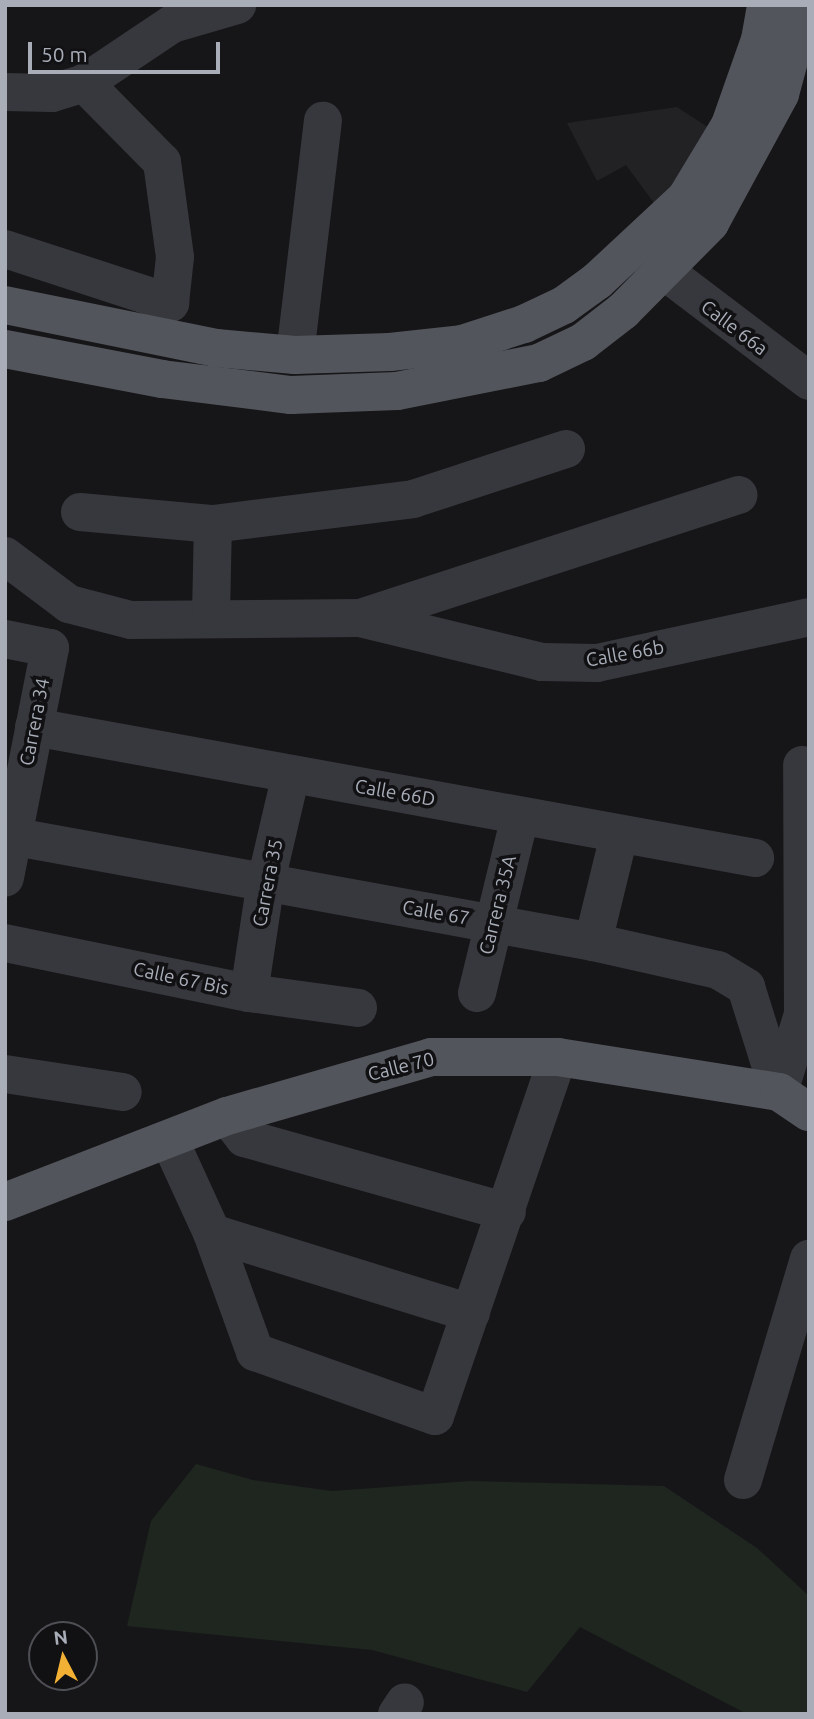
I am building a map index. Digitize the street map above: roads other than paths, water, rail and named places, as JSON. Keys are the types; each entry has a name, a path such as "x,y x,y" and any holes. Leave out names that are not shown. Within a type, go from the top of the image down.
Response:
{"main road":[{"path":"5,349 162,379 291,395 397,391 472,380 539,363 583,342 648,260 730,125 760,40 766,5"},
{"path":"5,305 168,339 295,355 390,352 487,336 564,305 710,223 753,149 780,94 804,5"},
{"name":"Calle 70","path":"5,1202 227,1116 431,1057 558,1057 794,1102"}],"street":[{"path":"5,92 52,93 84,83 172,24 237,5"},
{"path":"5,249 170,303 174,257 162,162 84,83"},
{"path":"295,355 323,121"},
{"path":"5,257 44,284 168,339"},
{"name":"Calle 66a","path":"648,260 805,370"},
{"path":"80,512 213,524 413,499 566,449"},
{"path":"5,556 69,604 131,620 211,616 360,618 738,495"},
{"path":"211,616 213,524"},
{"name":"Calle 66b","path":"360,618 542,662 597,663 809,617"},
{"name":"Carrera 34","path":"5,639 50,648 9,836 5,877"},
{"name":"Calle 66D","path":"34,727 755,858"},
{"path":"794,1102 803,1014 802,765"},
{"name":"Carrera 35","path":"249,993 266,881 291,774"},
{"name":"Carrera 35A","path":"477,993 520,816"},
{"path":"593,942 619,835"},
{"name":"Calle 67","path":"9,836 593,942 718,970 747,987 794,1102"},
{"name":"Calle 67 Bis","path":"5,943 249,993 358,1008"},
{"path":"169,1139 212,1233 255,1352 435,1416 558,1057"},
{"path":"5,1074 123,1092"},
{"path":"227,1116 244,1138 507,1212"},
{"path":"212,1233 471,1313"},
{"path":"743,1480 809,1259"}]}
